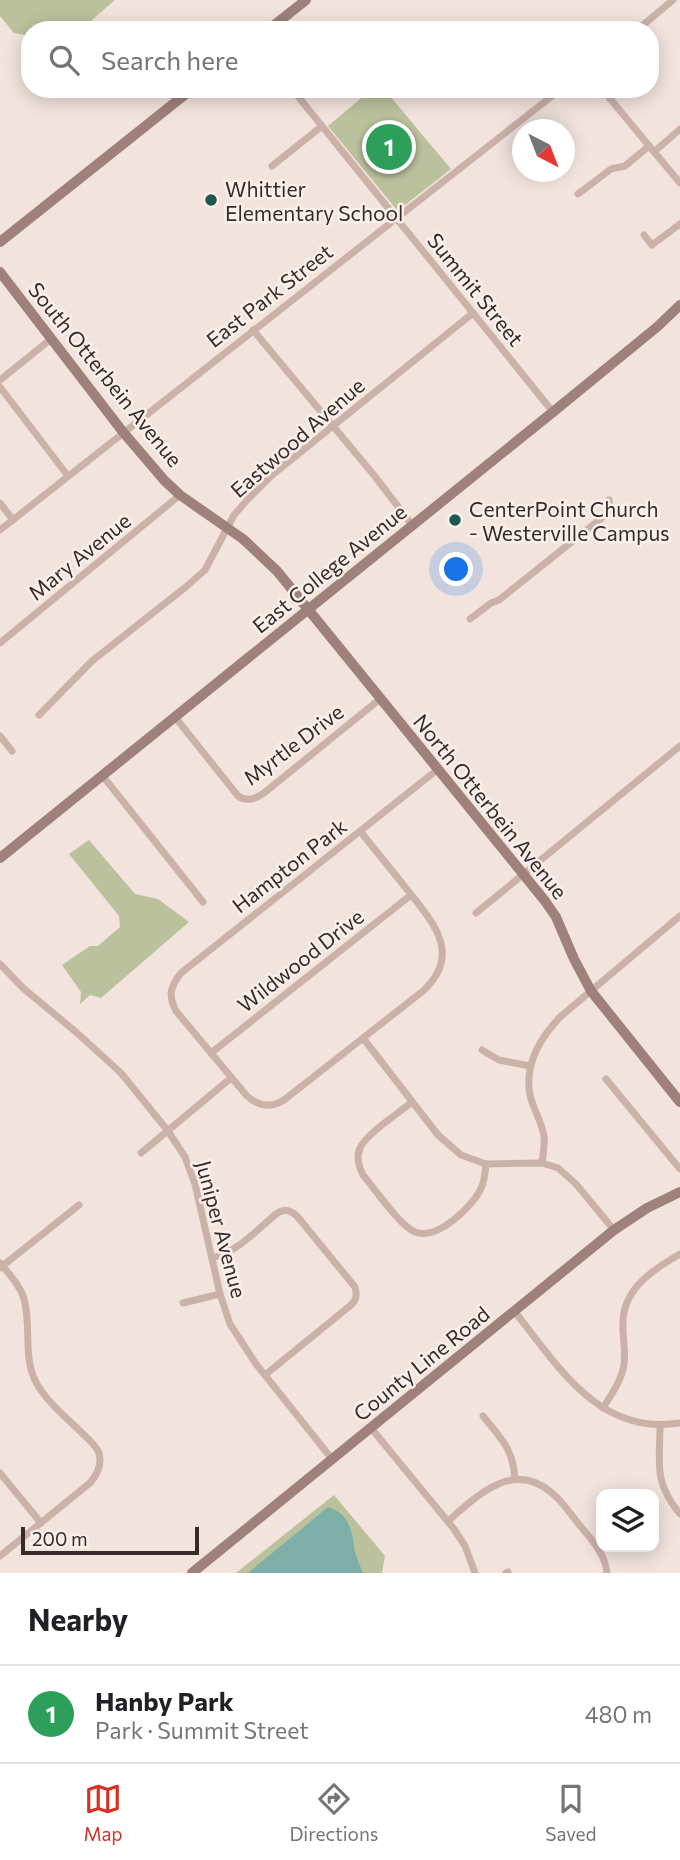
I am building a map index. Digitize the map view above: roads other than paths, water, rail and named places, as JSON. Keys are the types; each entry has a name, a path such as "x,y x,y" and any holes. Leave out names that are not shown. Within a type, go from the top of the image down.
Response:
{"street":[{"path":"279,21 306,0"},
{"path":"648,21 673,0"},
{"path":"0,242 181,98"},
{"name":"Summit Street","path":"299,98 553,412"},
{"name":"East Park Street","path":"0,530 549,98"},
{"path":"609,98 680,183"},
{"path":"272,166 322,126"},
{"path":"578,194 611,169 625,166 680,130"},
{"path":"644,235 652,244 680,224"},
{"name":"South Otterbein Avenue","path":"0,272 164,480 180,495 262,555 309,609"},
{"name":"East College Avenue","path":"0,858 553,412 680,306"},
{"name":"Eastwood Avenue","path":"38,715 92,662 205,570 227,528 248,499 271,476 473,313"},
{"path":"253,330 412,526"},
{"path":"0,380 51,339"},
{"path":"0,387 68,475"},
{"name":"Mary Avenue","path":"0,643 180,495"},
{"path":"470,619 499,600 608,513 609,500"},
{"path":"0,503 13,520"},
{"name":"North Otterbein Avenue","path":"309,609 556,917 591,991 680,1102"},
{"name":"Myrtle Drive","path":"175,717 238,796 247,800 264,793 380,699"},
{"path":"0,736 12,751"},
{"path":"476,913 680,746"},
{"name":"Hampton Park","path":"211,1053 176,1011 170,994 173,982 437,769"},
{"path":"102,775 203,902"},
{"path":"211,1053 247,1096 261,1105 273,1105 284,1100 363,1038 436,977 442,949 436,927 360,831"},
{"name":"Wildwood Drive","path":"211,1053 411,895"},
{"path":"542,1163 544,1135 530,1092 530,1066 535,1050 546,1032 560,1017 680,916"},
{"name":"Juniper Avenue","path":"0,964 23,988 76,1031 121,1073 168,1131 185,1157 195,1184 220,1294 230,1324 256,1364 332,1459"},
{"path":"363,1038 438,1135 461,1155 486,1164 542,1163 558,1168 570,1177 614,1230"},
{"path":"482,1050 499,1060 530,1066"},
{"path":"141,1153 231,1078"},
{"path":"606,1079 680,1170"},
{"path":"412,1102 370,1136 361,1146 358,1158 363,1175 409,1229 422,1234 436,1232 466,1209 483,1185 486,1164"},
{"name":"County Line Road","path":"192,1573 614,1230 647,1208 680,1192"},
{"path":"0,1556 90,1483 99,1466 99,1453 91,1442 38,1386 31,1370 24,1298 17,1284 1,1266 79,1205"},
{"path":"212,1258 239,1245 281,1210 287,1210 297,1216 355,1287 357,1294 351,1305 265,1375"},
{"path":"603,1408 622,1373 623,1320 630,1294 646,1276 680,1254"},
{"path":"183,1303 220,1294"},
{"path":"515,1312 570,1381 588,1398 624,1418 660,1424 680,1423"},
{"path":"483,1416 510,1450 515,1479"},
{"path":"660,1424 659,1470 662,1486 680,1514"},
{"path":"371,1428 465,1546 475,1573"},
{"path":"0,1473 41,1523"},
{"path":"447,1521 491,1486 515,1479 536,1483 554,1494 597,1548 607,1573"}],"water":[{"path":"328,1507 340,1513 347,1522 363,1573 248,1573"}],"place":[{"name":"Hanby Park","path":"389,147"},
{"name":"Whittier Elementary School","path":"211,200"},
{"name":"CenterPoint Church - Westerville Campus","path":"455,520"}]}
